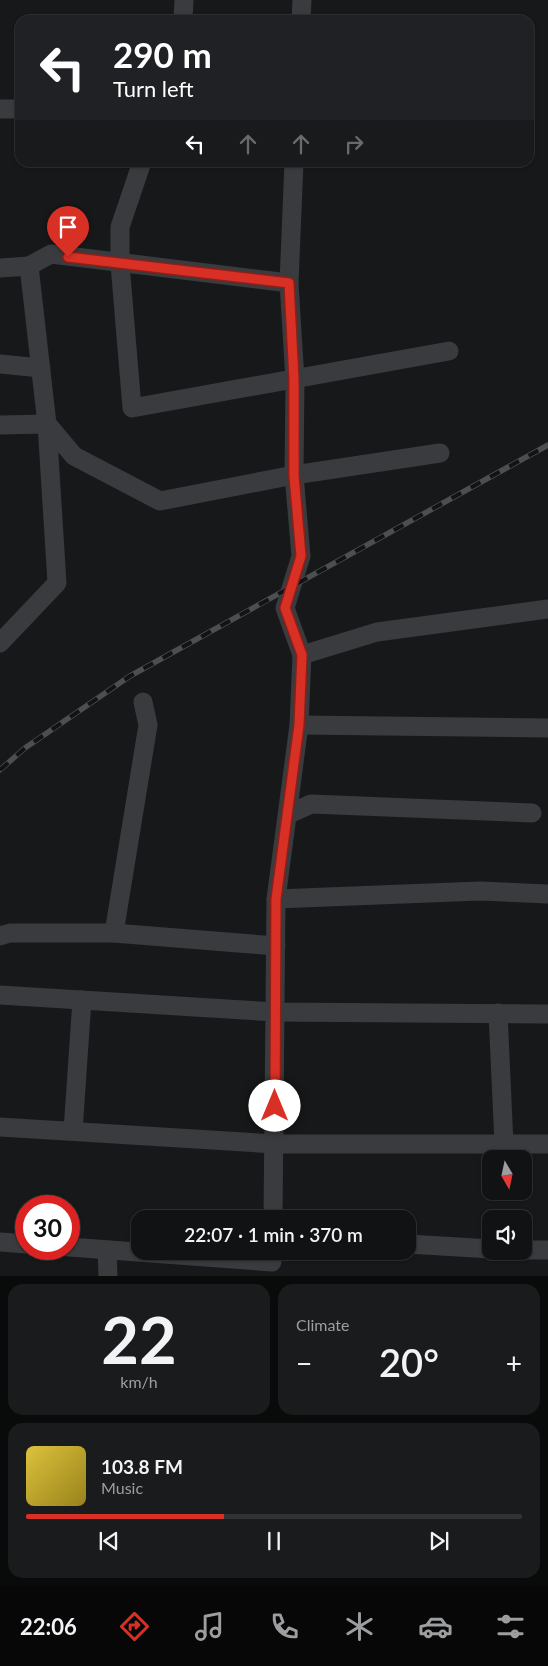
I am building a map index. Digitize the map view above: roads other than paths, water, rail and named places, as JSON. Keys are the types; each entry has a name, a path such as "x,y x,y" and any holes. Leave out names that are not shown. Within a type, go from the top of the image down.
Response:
{"street":[{"path":"183,15 184,0"},
{"path":"301,15 302,0"},
{"path":"0,109 15,109"},
{"path":"140,167 120,227 120,264 132,408 449,351"},
{"path":"273,1210 276,899 289,814 299,725 302,655 285,608 301,556 294,476 294,380 289,283 294,167"},
{"path":"0,268 30,266 51,254 120,264 289,283"},
{"path":"0,643 57,583 47,424 30,266"},
{"path":"0,364 41,368"},
{"path":"0,425 47,424"},
{"path":"47,424 74,456 160,501 294,476 440,453"},
{"path":"302,655 377,632 548,609"},
{"path":"114,933 148,725 143,702"},
{"path":"299,725 548,728"},
{"path":"289,814 311,804 532,813"},
{"path":"276,899 480,890 548,894"},
{"path":"0,936 10,933 114,933 276,946"},
{"path":"0,995 275,1012 548,1014"},
{"path":"72,1131 82,1000"},
{"path":"498,1013 504,1144"},
{"path":"0,1127 275,1144 548,1144"},
{"path":"0,1242 15,1243"},
{"path":"416,1244 482,1248"},
{"path":"80,1248 272,1263"},
{"path":"106,1250 108,1276"},
{"path":"532,1250 548,1250"}],"railway":[{"path":"0,770 25,748 130,676 548,445"}]}
